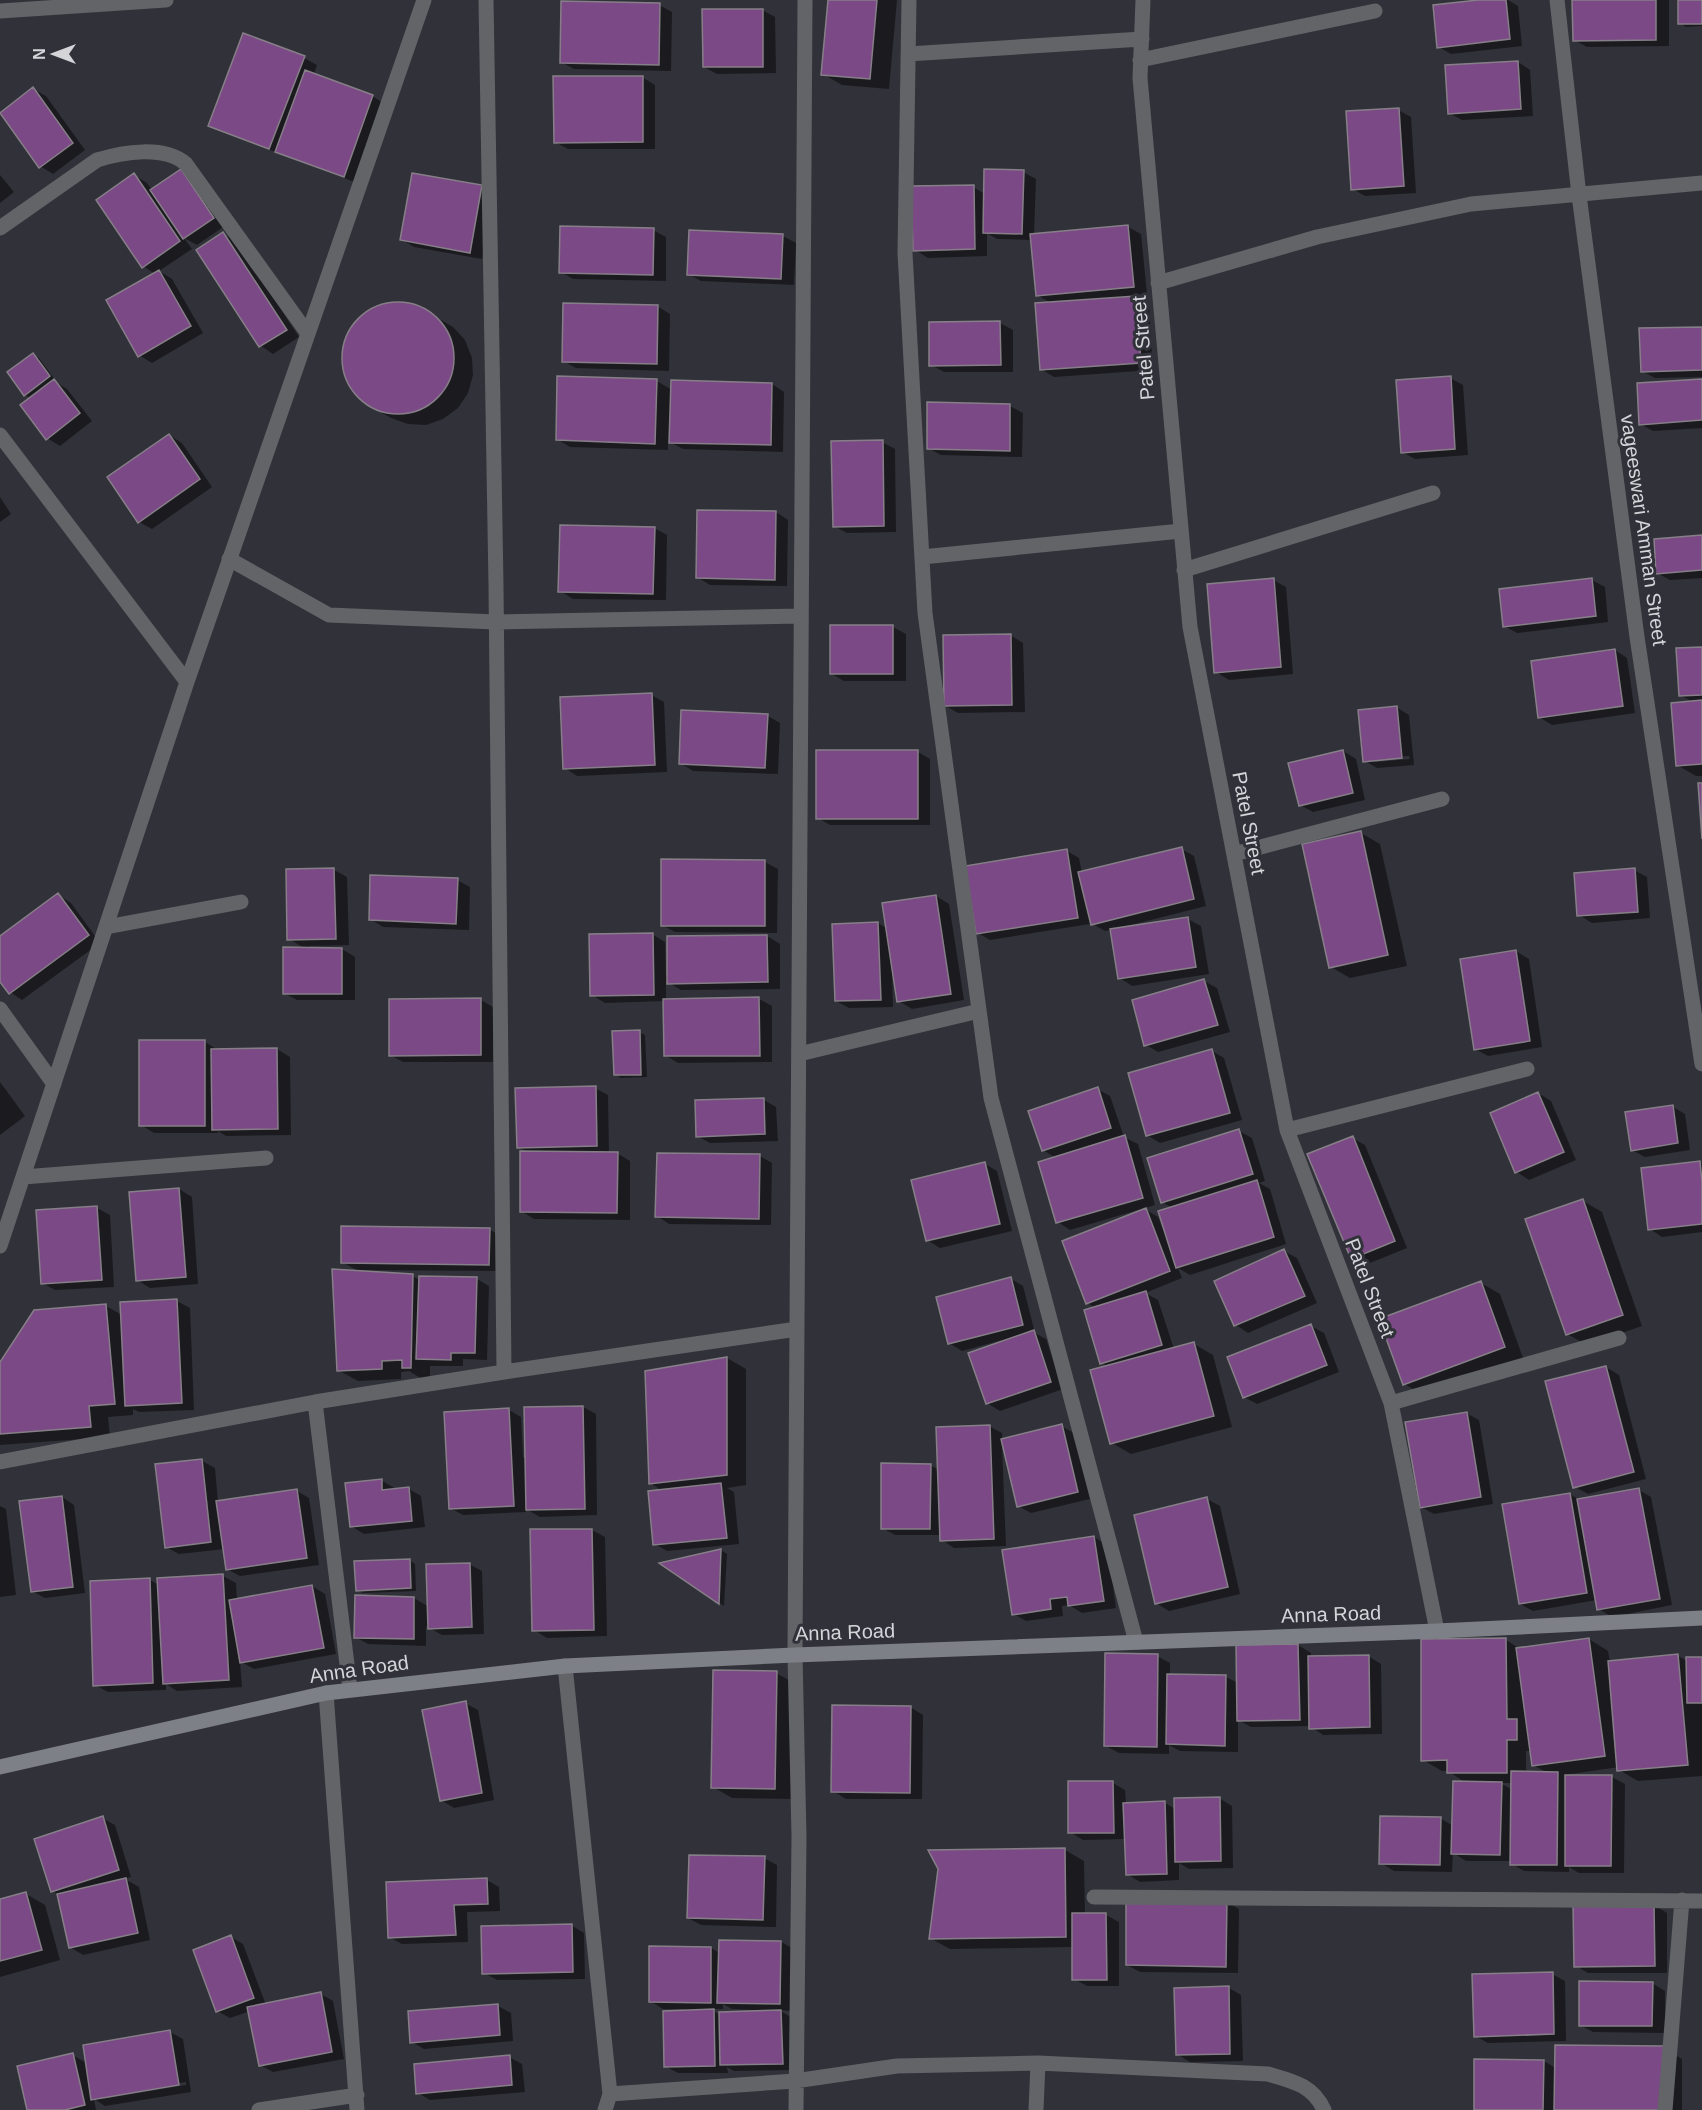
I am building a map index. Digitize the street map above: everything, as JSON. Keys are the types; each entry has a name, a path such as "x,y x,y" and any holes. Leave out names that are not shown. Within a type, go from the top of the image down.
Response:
{"street":[{"path":"0,10 166,0"},
{"path":"0,1246 187,682 424,0"},
{"path":"486,0 496,622 504,1372"},
{"path":"795,2110 799,1837 795,1655 805,0"},
{"path":"909,0 905,253 925,613 991,1098 1136,1642"},
{"name":"Patel Street","path":"1143,0 1140,78 1190,627 1287,1130 1391,1403 1437,1631"},
{"name":"vageeswari Amman Street","path":"1557,0 1579,195 1637,637 1702,1064"},
{"path":"1140,60 1375,10"},
{"path":"908,54 1142,39"},
{"path":"0,228 97,160 116,154 170,154 186,164 308,334"},
{"path":"1158,283 1317,237 1471,204 1702,183"},
{"path":"0,435 187,682"},
{"path":"1184,570 1433,493"},
{"path":"922,557 1181,531"},
{"path":"229,559 329,615 496,622 801,616"},
{"path":"1234,854 1442,799"},
{"path":"106,927 242,902"},
{"path":"0,1009 54,1084"},
{"path":"799,1054 979,1011"},
{"path":"1287,1130 1527,1069"},
{"path":"23,1177 266,1158"},
{"path":"0,1462 315,1402 797,1329"},
{"path":"1391,1403 1620,1338"},
{"path":"315,1402 350,1689"},
{"name":"Anna Road","path":"0,1767 326,1693 565,1666 1437,1631 1702,1618"},
{"path":"565,1666 610,2094 605,2110"},
{"path":"259,2110 357,2103 326,1693"},
{"path":"1094,1897 1702,1901"},
{"path":"1665,2110 1682,1900"},
{"path":"610,2094 795,2081 897,2066 1038,2063 1268,2074 1302,2084 1320,2102 1324,2110"},
{"path":"1036,2110 1038,2063"}],"building":[{"path":"828,0 877,0 870,79 821,75"},
{"path":"1478,0 1506,0 1510,39 1437,48 1433,5"},
{"path":"1572,0 1656,0 1656,40 1573,41"},
{"path":"1678,0 1702,0 1702,24 1678,24"},
{"path":"561,1 660,3 659,65 560,63"},
{"path":"702,9 763,9 763,67 703,67"},
{"path":"243,33 305,56 269,149 208,126"},
{"path":"1518,61 1521,109 1448,114 1445,65"},
{"path":"305,70 373,95 344,177 275,152"},
{"path":"553,76 643,76 643,142 554,143"},
{"path":"33,87 73,143 39,168 0,113"},
{"path":"1399,108 1404,186 1351,190 1346,111"},
{"path":"181,169 214,218 183,239 150,190"},
{"path":"984,169 1024,170 1022,234 983,233"},
{"path":"134,173 180,241 142,268 96,200"},
{"path":"412,173 482,185 470,253 400,240"},
{"path":"974,185 975,249 913,251 911,186"},
{"path":"1128,225 1134,287 1036,296 1030,234"},
{"path":"560,226 654,228 653,275 559,273"},
{"path":"689,230 783,234 781,279 687,275"},
{"path":"223,232 287,330 259,347 196,250"},
{"path":"159,270 191,326 138,357 106,300"},
{"path":"1136,296 1141,363 1040,370 1035,303"},
{"path":"398,302 420,306 438,318 450,336 454,358 450,380 438,398 420,410 398,414 376,410 358,398 346,380 342,358 346,336 358,318 376,306"},
{"path":"563,303 658,305 657,364 562,362"},
{"path":"1000,321 1001,365 929,366 929,322"},
{"path":"1702,327 1702,370 1641,372 1639,328"},
{"path":"33,353 50,376 24,396 7,372"},
{"path":"557,376 657,379 655,444 556,440"},
{"path":"1451,376 1455,449 1401,453 1396,380"},
{"path":"54,379 80,413 46,440 20,405"},
{"path":"1702,379 1702,420 1639,425 1637,383"},
{"path":"671,380 772,383 771,445 669,443"},
{"path":"927,402 1010,404 1010,451 927,449"},
{"path":"169,434 200,479 138,523 107,477"},
{"path":"883,440 884,526 833,527 831,441"},
{"path":"697,510 776,511 775,580 696,578"},
{"path":"560,525 655,527 653,594 558,592"},
{"path":"1702,535 1702,570 1656,574 1654,539"},
{"path":"1274,578 1281,667 1214,673 1207,584"},
{"path":"1592,578 1596,616 1503,627 1499,589"},
{"path":"830,625 893,625 893,674 830,674"},
{"path":"1011,634 1012,705 944,706 943,635"},
{"path":"1702,647 1702,695 1679,696 1676,648"},
{"path":"1615,649 1623,706 1538,718 1531,661"},
{"path":"652,693 655,765 563,769 560,697"},
{"path":"1702,700 1702,764 1676,766 1671,703"},
{"path":"1397,706 1402,758 1363,762 1358,710"},
{"path":"681,710 768,714 765,768 679,764"},
{"path":"816,750 918,750 918,819 816,819"},
{"path":"1343,750 1353,793 1299,806 1288,763"},
{"path":"1698,783 1702,783 1702,839"},
{"path":"1361,831 1388,955 1329,968 1302,844"},
{"path":"1182,847 1194,899 1091,925 1078,872"},
{"path":"1067,849 1078,918 976,934 965,866"},
{"path":"661,859 765,860 765,926 661,926"},
{"path":"334,868 336,939 287,940 286,869"},
{"path":"1635,868 1638,912 1577,916 1574,873"},
{"path":"370,875 458,878 456,924 369,920"},
{"path":"58,893 89,935 9,994 0,982 0,936"},
{"path":"936,895 951,994 897,1002 882,903"},
{"path":"1188,917 1196,967 1118,979 1110,929"},
{"path":"878,922 881,1000 835,1001 832,924"},
{"path":"653,933 654,995 590,996 589,934"},
{"path":"767,935 768,982 667,984 667,936"},
{"path":"283,947 342,948 342,994 283,994"},
{"path":"1516,950 1530,1041 1474,1050 1460,959"},
{"path":"1204,979 1218,1025 1144,1046 1132,1000"},
{"path":"759,997 760,1056 664,1056 663,999"},
{"path":"481,998 481,1055 389,1056 389,999"},
{"path":"640,1030 641,1075 614,1075 612,1031"},
{"path":"139,1040 205,1040 205,1126 139,1126"},
{"path":"277,1048 278,1129 212,1130 211,1049"},
{"path":"1212,1049 1230,1113 1146,1136 1128,1073"},
{"path":"596,1086 597,1146 517,1148 515,1088"},
{"path":"1098,1087 1111,1128 1042,1151 1028,1111"},
{"path":"1538,1092 1564,1152 1515,1173 1490,1113"},
{"path":"764,1098 765,1134 696,1137 695,1100"},
{"path":"1673,1105 1678,1143 1631,1151 1625,1112"},
{"path":"1239,1129 1253,1174 1161,1203 1147,1158"},
{"path":"1125,1135 1143,1198 1056,1223 1038,1162"},
{"path":"1353,1136 1395,1241 1351,1259 1307,1154"},
{"path":"520,1151 618,1152 617,1213 520,1212"},
{"path":"657,1153 760,1154 759,1219 655,1217"},
{"path":"1700,1161 1702,1224 1648,1230 1641,1168"},
{"path":"985,1162 1000,1224 926,1241 911,1180"},
{"path":"1257,1180 1274,1237 1176,1268 1158,1211"},
{"path":"179,1188 186,1277 136,1281 129,1192"},
{"path":"1583,1199 1623,1315 1566,1335 1525,1219"},
{"path":"97,1206 102,1280 41,1284 36,1210"},
{"path":"1146,1208 1170,1271 1086,1304 1062,1241"},
{"path":"341,1226 490,1228 489,1265 341,1263"},
{"path":"1284,1249 1305,1296 1234,1326 1214,1281"},
{"path":"332,1269 413,1274 411,1368 402,1368 402,1360 382,1361 382,1369 337,1371"},
{"path":"419,1276 477,1277 475,1353 451,1353 451,1360 416,1359"},
{"path":"1011,1277 1023,1325 948,1344 936,1297"},
{"path":"1481,1281 1505,1347 1403,1385 1379,1319"},
{"path":"1146,1291 1162,1345 1100,1364 1084,1310"},
{"path":"177,1299 182,1403 125,1406 120,1302"},
{"path":"106,1304 115,1404 89,1406 91,1427 0,1434 0,1362 34,1310"},
{"path":"1311,1324 1327,1365 1243,1398 1227,1357"},
{"path":"1034,1330 1051,1382 986,1404 968,1353"},
{"path":"1194,1342 1214,1416 1110,1444 1090,1370"},
{"path":"727,1357 727,1475 649,1484 645,1371"},
{"path":"1606,1366 1634,1472 1573,1488 1545,1381"},
{"path":"583,1406 585,1509 526,1510 524,1407"},
{"path":"509,1408 514,1506 449,1509 444,1412"},
{"path":"1467,1412 1481,1497 1420,1508 1405,1422"},
{"path":"1062,1424 1078,1492 1017,1507 1001,1439"},
{"path":"990,1425 994,1539 940,1541 936,1427"},
{"path":"202,1459 211,1542 165,1548 155,1464"},
{"path":"881,1463 931,1464 930,1529 881,1529"},
{"path":"382,1479 382,1490 409,1487 412,1521 350,1527 345,1483"},
{"path":"721,1483 727,1538 653,1545 648,1491"},
{"path":"1639,1488 1660,1599 1597,1610 1577,1499"},
{"path":"297,1489 307,1558 226,1570 216,1501"},
{"path":"1570,1493 1587,1593 1519,1604 1502,1504"},
{"path":"62,1496 73,1587 31,1592 19,1501"},
{"path":"1207,1497 1228,1587 1155,1604 1134,1515"},
{"path":"530,1529 592,1529 594,1630 532,1631"},
{"path":"1094,1536 1104,1601 1068,1606 1067,1597 1050,1599 1051,1609 1012,1615 1002,1550"},
{"path":"721,1549 719,1604 659,1563"},
{"path":"410,1559 411,1588 356,1591 354,1561"},
{"path":"470,1563 472,1627 428,1629 426,1564"},
{"path":"223,1574 229,1680 163,1684 157,1578"},
{"path":"150,1578 153,1683 93,1686 90,1581"},
{"path":"312,1585 324,1648 240,1663 229,1600"},
{"path":"355,1595 414,1597 414,1639 354,1638"},
{"path":"1506,1638 1507,1719 1517,1719 1517,1740 1507,1740 1507,1773 1447,1773 1447,1760 1421,1761 1421,1639"},
{"path":"1589,1638 1605,1756 1532,1766 1516,1648"},
{"path":"1298,1644 1300,1720 1237,1721 1236,1645"},
{"path":"1105,1653 1158,1654 1157,1747 1104,1746"},
{"path":"1678,1654 1688,1765 1617,1771 1608,1661"},
{"path":"1369,1655 1370,1727 1309,1729 1308,1656"},
{"path":"1686,1657 1702,1657 1702,1703 1687,1703"},
{"path":"713,1670 777,1671 775,1789 711,1788"},
{"path":"1167,1674 1226,1675 1225,1746 1166,1744"},
{"path":"466,1701 482,1793 440,1801 422,1710"},
{"path":"832,1705 911,1706 910,1793 831,1792"},
{"path":"1511,1771 1558,1772 1557,1865 1510,1865"},
{"path":"1565,1775 1612,1775 1611,1866 1565,1866"},
{"path":"1068,1781 1113,1781 1114,1833 1068,1833"},
{"path":"1453,1781 1502,1782 1500,1855 1451,1854"},
{"path":"1220,1797 1221,1861 1175,1862 1174,1798"},
{"path":"1165,1801 1167,1874 1126,1875 1123,1803"},
{"path":"103,1816 119,1870 51,1892 34,1839"},
{"path":"1380,1816 1441,1817 1440,1865 1379,1864"},
{"path":"1065,1848 1066,1937 929,1939 938,1869 928,1850"},
{"path":"689,1855 765,1856 763,1920 687,1918"},
{"path":"126,1878 138,1933 69,1948 57,1894"},
{"path":"487,1878 488,1904 454,1905 456,1935 388,1938 386,1882"},
{"path":"26,1892 42,1950 0,1961 0,1899"},
{"path":"1126,1899 1227,1900 1226,1967 1126,1965"},
{"path":"1654,1904 1655,1966 1574,1967 1573,1905"},
{"path":"1072,1913 1106,1913 1107,1980 1072,1980"},
{"path":"572,1924 573,1972 482,1974 481,1926"},
{"path":"231,1935 254,1998 216,2012 193,1950"},
{"path":"719,1940 781,1941 780,2004 717,2003"},
{"path":"649,1946 711,1947 711,2003 649,2002"},
{"path":"1553,1972 1554,2034 1474,2037 1472,1974"},
{"path":"1579,1981 1653,1982 1652,2026 1579,2026"},
{"path":"1229,1986 1230,2054 1176,2055 1174,1988"},
{"path":"321,1992 332,2052 259,2066 247,2007"},
{"path":"498,2004 500,2035 410,2043 408,2011"},
{"path":"714,2009 715,2066 664,2067 663,2011"},
{"path":"781,2010 783,2064 720,2065 719,2012"},
{"path":"170,2030 179,2085 91,2100 83,2045"},
{"path":"1555,2045 1664,2046 1662,2110 1554,2110"},
{"path":"73,2053 85,2105 65,2110 27,2110 17,2066"},
{"path":"510,2055 512,2085 416,2094 414,2064"},
{"path":"1474,2059 1544,2060 1543,2110 1474,2110"}]}
